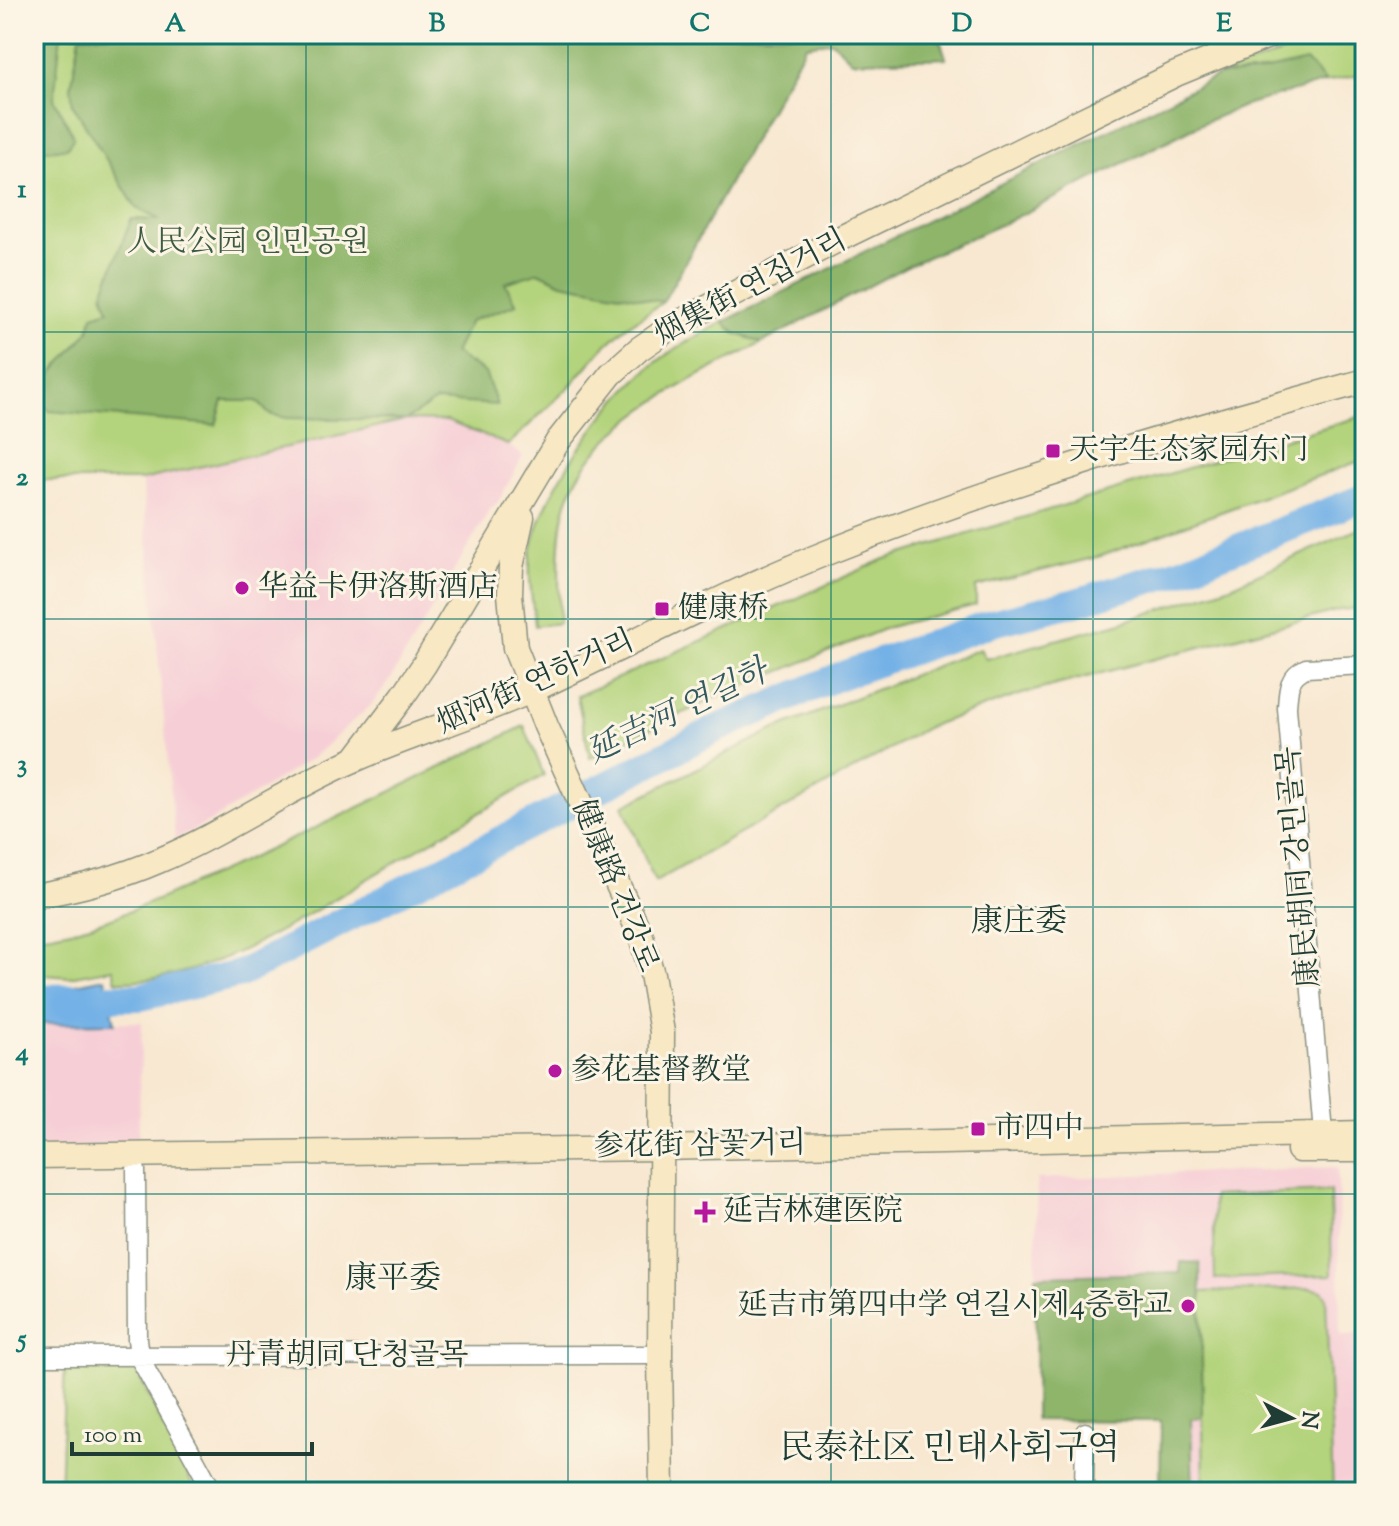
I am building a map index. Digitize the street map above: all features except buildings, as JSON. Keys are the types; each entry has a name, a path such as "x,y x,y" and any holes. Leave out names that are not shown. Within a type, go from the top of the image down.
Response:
{"main road":[{"name":"烟集街 연집거리","path":"354,760 424,665 558,441 611,374 639,349 671,327 841,238 1162,80 1273,34"},
{"name":"烟河街 연하거리","path":"34,896 83,886 156,862 354,760 533,690 761,579 904,523 1159,437 1365,381"},
{"name":"健康路 건강로","path":"531,488 514,544 510,594 515,648 546,726 626,899 652,974 662,1032 662,1492"},
{"name":"参花街 삼꽃거리","path":"34,1172 1365,1133"},
{"name":"参花街 삼꽃거리","path":"34,1156 661,1156 1365,1150"}],"street":[{"name":"康民胡同 강민골목","path":"1323,1133 1287,708 1288,690 1290,681 1298,671 1306,668 1365,665"},
{"path":"136,1170 139,1357 213,1492"},
{"name":"丹青胡同 단청골목","path":"34,1356 660,1355"},
{"path":"1084,1492 1085,1432"}],"shaded area":[{"path":"406,420 447,421 508,445 523,456 389,682 372,704 312,758 211,821 175,839 142,480"},
{"path":"142,1022 138,1147 34,1147 34,1024"},
{"name":"延吉市第四中学 연길시제4중학교","path":"1338,1167 1340,1335 1365,1335 1365,1492 1160,1492 1161,1421 1035,1420 1037,1179"}],"green space":[{"name":"人民公园 인민공원","path":"34,34 938,34 946,58 852,61 832,41 806,45 663,302 625,328 602,349 569,387 508,445 447,421 406,420 142,480 34,480"},
{"path":"34,34 61,34 54,99 74,137 67,148 45,150 34,131"},
{"name":"人民公园 인민공원","path":"938,34 946,58 852,61 832,41 806,45 663,302 562,283 539,272 505,283 517,304 470,321 454,353 485,373 497,405 436,401 406,420 286,418 269,414 257,401 223,401 216,425 49,411 34,395 89,330 93,315 109,310 103,293 131,219 160,220 136,208 73,105 71,87 80,36"},
{"path":"1337,34 1365,34 1365,74 1326,82 1306,62 1255,73 1219,75"},
{"path":"1306,61 1326,82 1248,104 1203,123 1009,221 907,266 762,343 735,333 723,322 1219,75 1255,73"},
{"path":"723,322 735,333 762,343 702,374 641,412 613,434 590,459 573,487 563,519 559,557 559,623 535,626 530,579 531,552 548,502 562,475 597,424 635,381 670,352"},
{"path":"1365,415 1365,459 1101,556 976,587 976,605 889,627 712,699 590,758 577,696 885,559"},
{"path":"1365,526 1365,607 1340,610 1022,694 930,726 655,882 623,806 773,730 980,649 986,659 1122,622 1231,586"},
{"path":"524,726 544,775 251,946 185,972 151,979 116,981 113,969 69,977 34,974 34,936 80,928 147,904 329,822"},
{"path":"1330,1191 1332,1275 1215,1279 1213,1196"},
{"path":"1181,1262 1200,1263 1203,1417 1191,1419 1193,1492 1160,1492 1161,1421 1035,1420 1036,1276 1180,1273"},
{"path":"1311,1288 1322,1291 1326,1297 1333,1492 1204,1492 1201,1292"},
{"path":"65,1363 126,1363 135,1368 196,1492 60,1492"}],"water":[{"path":"105,978 115,1023 34,1024 34,985 71,985"}],"waterway":[{"name":"延吉河 연길하","path":"34,998 140,997 240,974 714,730 837,677 988,624 1180,571 1365,497"}],"place":[{"name":"天宇生态家园东门","path":"1053,451"},
{"name":"华益卡伊洛斯酒店","path":"242,588"},
{"name":"健康桥","path":"662,609"},
{"name":"参花基督教堂","path":"555,1071"},
{"name":"市四中","path":"978,1129"},
{"name":"延吉林建医院","path":"705,1212"},
{"name":"延吉市第四中学 연길시제4중학교","path":"1188,1306"}],"district":[{"name":"康庄委","path":"1019,923"},
{"name":"康平委","path":"393,1280"},
{"name":"民泰社区 민태사회구역","path":"950,1449"}]}
